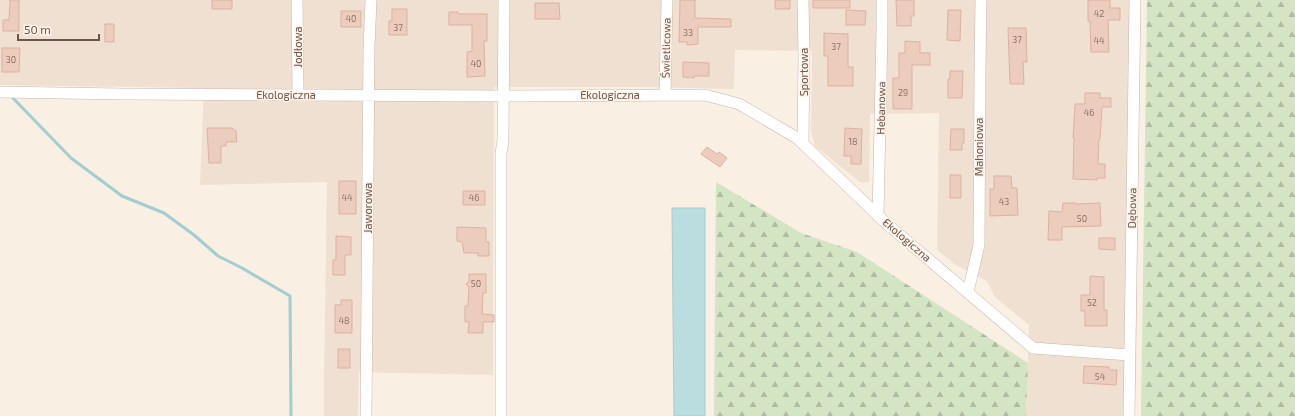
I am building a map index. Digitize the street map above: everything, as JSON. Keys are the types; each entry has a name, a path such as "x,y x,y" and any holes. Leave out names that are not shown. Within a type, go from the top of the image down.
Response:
{"street":[{"name":"Jodłowa","path":"298,0 298,95"},
{"name":"Jaworowa","path":"366,416 369,46 372,0"},
{"path":"501,416 501,153 503,141 504,0"},
{"name":"Świetlicowa","path":"665,95 667,0"},
{"name":"Sportowa","path":"803,0 804,144"},
{"name":"Hebanowa","path":"878,216 882,0"},
{"name":"Mahoniowa","path":"968,292 979,245 981,0"},
{"name":"Dębowa","path":"1129,416 1135,0"},
{"name":"Ekologiczna","path":"6,92 503,96 705,95 739,104 797,138 878,216 1033,348 1129,355"}],"shaded area":[{"path":"0,0 1140,0 1136,379 1133,416 1026,416 1029,325 994,296 987,281 956,265 937,250 939,113 870,114 869,182 861,183 815,146 811,131 812,51 735,50 734,89 646,87 494,87 493,375 359,372 358,416 324,416 327,182 200,185 204,88 0,85"}],"green space":[{"path":"1147,0 1295,0 1295,416 1141,416"},
{"path":"716,182 801,233 857,252 1028,363 1026,416 714,416"}],"water":[{"path":"672,208 705,208 705,416 674,416"}],"building":[{"path":"10,0 19,0 19,31 3,31 3,20 9,20"},
{"path":"212,0 232,0 232,9 212,9"},
{"path":"680,0 695,0 695,18 731,19 731,27 698,27 698,44 687,45 687,42 679,42"},
{"path":"775,0 790,0 790,9 775,9"},
{"path":"813,0 850,0 850,8 813,8"},
{"path":"896,0 914,0 914,16 911,16 911,26 897,26"},
{"path":"1088,0 1110,0 1110,8 1120,8 1120,20 1108,20 1109,52 1091,52 1090,21 1088,21"},
{"path":"535,3 559,3 560,19 535,19"},
{"path":"392,9 407,9 407,35 389,35 389,21 392,21"},
{"path":"846,10 866,11 865,25 846,25"},
{"path":"948,10 961,10 960,41 947,40"},
{"path":"341,11 361,11 361,27 341,27"},
{"path":"449,12 458,12 458,14 487,14 487,41 484,41 485,76 467,77 467,52 472,51 472,25 449,25"},
{"path":"105,24 114,24 114,42 105,42"},
{"path":"1008,28 1026,28 1027,62 1023,62 1024,84 1010,84"},
{"path":"824,33 848,34 848,67 853,67 853,86 828,86 828,56 824,56"},
{"path":"905,41 920,42 920,53 930,53 930,65 912,65 912,109 893,109 893,78 899,78 899,53 905,53"},
{"path":"2,48 20,48 19,72 2,72"},
{"path":"683,62 709,63 709,76 694,76 694,78 683,77"},
{"path":"950,71 963,71 962,98 948,98 948,79 950,79"},
{"path":"1085,93 1100,93 1100,98 1111,98 1111,107 1102,107 1099,139 1098,164 1105,164 1105,178 1097,178 1097,180 1073,179 1075,104 1085,104"},
{"path":"207,128 232,128 236,131 237,142 226,142 226,146 221,146 221,163 209,163"},
{"path":"845,128 862,129 861,164 851,164 851,156 844,156"},
{"path":"951,129 964,129 964,143 962,143 962,150 950,150"},
{"path":"707,147 717,154 719,152 727,158 720,167 701,154"},
{"path":"950,175 961,175 961,198 950,198"},
{"path":"994,176 1011,176 1012,188 1017,188 1018,215 990,216 990,189 994,189"},
{"path":"339,181 356,181 356,214 339,214"},
{"path":"463,191 485,191 485,205 463,205"},
{"path":"1063,203 1100,203 1101,226 1062,227 1062,240 1048,240 1049,211 1062,212"},
{"path":"457,227 486,228 486,242 489,242 489,256 478,256 478,253 464,253 462,242 457,241"},
{"path":"336,236 351,237 351,255 345,255 345,275 333,275 333,260 336,260"},
{"path":"1099,238 1115,238 1115,250 1099,249"},
{"path":"469,274 486,274 486,293 483,293 482,314 494,315 494,322 483,322 483,333 468,333 469,322 465,322 465,306 468,306 469,287 466,284 469,281"},
{"path":"1090,276 1104,277 1104,310 1107,310 1107,326 1085,326 1085,311 1081,311 1081,295 1090,295"},
{"path":"341,300 352,300 352,333 335,333 335,305 341,305"},
{"path":"338,349 350,349 350,368 338,368"},
{"path":"1084,366 1109,367 1109,370 1117,370 1116,385 1083,383"}],"waterway":[{"path":"10,95 71,158 122,196 164,213 194,235 218,256 290,296 291,416"}]}
